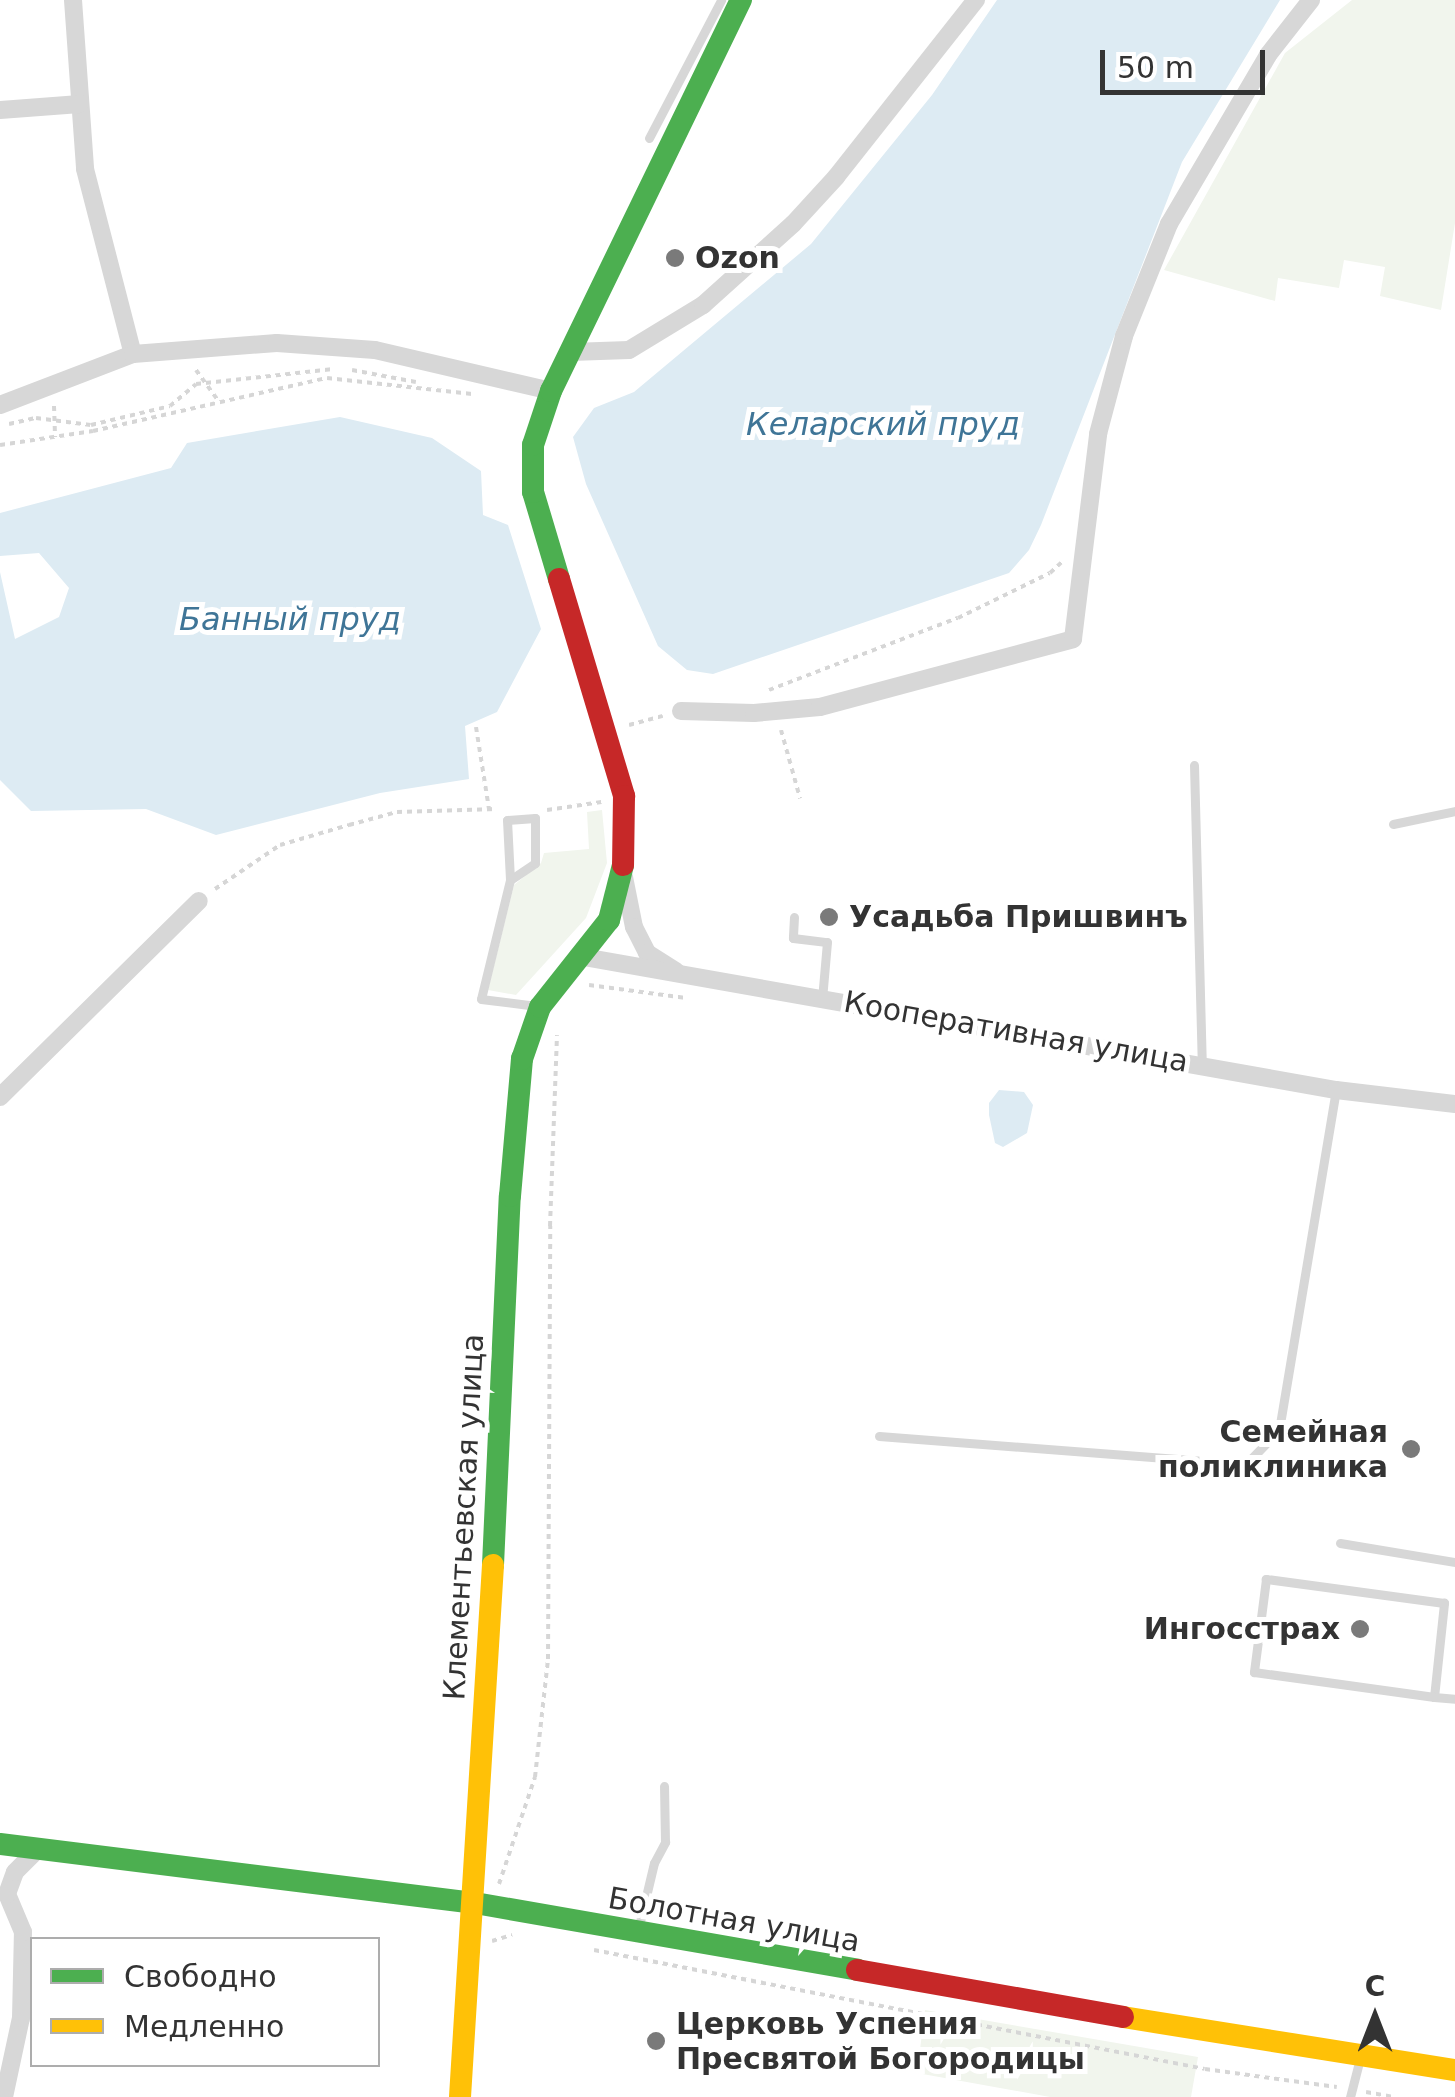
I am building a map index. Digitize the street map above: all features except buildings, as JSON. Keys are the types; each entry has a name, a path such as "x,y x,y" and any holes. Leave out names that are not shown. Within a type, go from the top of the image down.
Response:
{"street":[{"path":"73,0 85,169 132,354"},
{"name":"Клементьевская улица","path":"460,2097 475,1902 510,1196 522,1059 540,1007 609,920 624,872 624,796 533,492 534,445 551,391 609,280 742,0"},
{"path":"571,352 628,350 654,339 718,292 793,224 836,177 976,0"},
{"path":"681,711 775,710 875,695 1073,639 1098,434 1124,336 1170,224 1268,55 1310,0"},
{"path":"0,110 80,104"},
{"path":"0,405 132,354 326,344 375,350 551,391"},
{"path":"624,872 634,927 648,953 685,976"},
{"path":"0,1096 200,901"},
{"name":"Кооперативная улица","path":"578,956 1336,1090 1455,1104"},
{"name":"Болотная улица","path":"0,1844 475,1902 637,1933 1455,2070"},
{"path":"4,2097 21,2018 22,1932 7,1894 16,1872 38,1849"}],"lane":[{"path":"649,138 721,0"},
{"path":"1194,765 1202,1065"},
{"path":"1393,824 1455,811"},
{"path":"510,880 536,863 535,818 507,820 510,880 482,999 540,1007"},
{"path":"794,916 792,938 828,942 822,998"},
{"path":"879,1436 1246,1464 1279,1430 1336,1090"},
{"path":"1340,1543 1455,1562"},
{"path":"1434,1697 1444,1603 1266,1579 1254,1672 1434,1697 1455,1699"},
{"path":"637,1933 654,1864 664,1842 664,1786"},
{"path":"1352,2093 1361,2055"}],"path":[{"path":"182,350 219,402"},
{"path":"0,445 54,437 327,378 456,395 477,393 339,368 196,384 171,409"},
{"path":"54,384 54,437"},
{"path":"0,427 36,418 92,428"},
{"path":"736,711 757,694 871,655 1015,591 1050,573 1082,542"},
{"path":"775,710 800,798"},
{"path":"629,725 681,711"},
{"path":"476,727 489,809"},
{"path":"543,810 575,806"},
{"path":"200,901 240,868 280,845 397,812 500,809"},
{"path":"583,986 686,998"},
{"path":"497,1888 535,1777 548,1658 550,1226 558,1026"},
{"path":"592,1950 1186,2066 1394,2097"},
{"path":"1321,2097 1326,2086"}],"shaded area":[{"path":"1352,0 1455,0 1455,223 1441,310 1380,296 1385,267 1344,260 1339,288 1278,278 1275,301 1164,270 1285,53"},
{"path":"602,810 607,863 586,918 516,995 488,990 514,885 541,863 544,853 589,849 587,812"},
{"path":"925,2010 1198,2057 1191,2097 1050,2097 917,2073"}],"water":[{"name":"Келарский пруд","path":"997,0 1280,0 1182,162 1041,525 1029,550 1009,573 713,674 687,670 658,646 586,484 573,437 594,408 634,392 811,244 932,95"},
{"name":"Банный пруд","path":"340,417 432,438 481,471 483,515 508,525 541,629 497,712 465,726 469,779 380,793 216,835 146,809 31,811 0,780 0,572 15,639 59,617 69,588 39,553 0,556 0,513 171,468 187,443"},
{"path":"999,1090 1024,1092 1033,1105 1027,1133 1003,1147 995,1143 989,1115 989,1103"}],"traffic: fast":[{"path":"559,579 533,492 533,445 551,391 741,0"},
{"path":"493,1565 510,1196 522,1059 540,1007 609,920 623,865"},
{"path":"0,1844 475,1903 857,1970"}],"traffic: slow":[{"path":"460,2097 493,1565"},
{"path":"1123,2017 1455,2070"}],"traffic: jam":[{"path":"559,579 624,796 623,865"},
{"path":"857,1970 1123,2017"}],"place":[{"name":"Ozon","path":"675,258"},
{"name":"Усадьба Пришвинъ","path":"829,917"},
{"name":"Семейная поликлиника","path":"1411,1449"},
{"name":"Ингосстрах","path":"1360,1629"},
{"name":"Церковь Успения Пресвятой Богородицы","path":"656,2041"}]}
